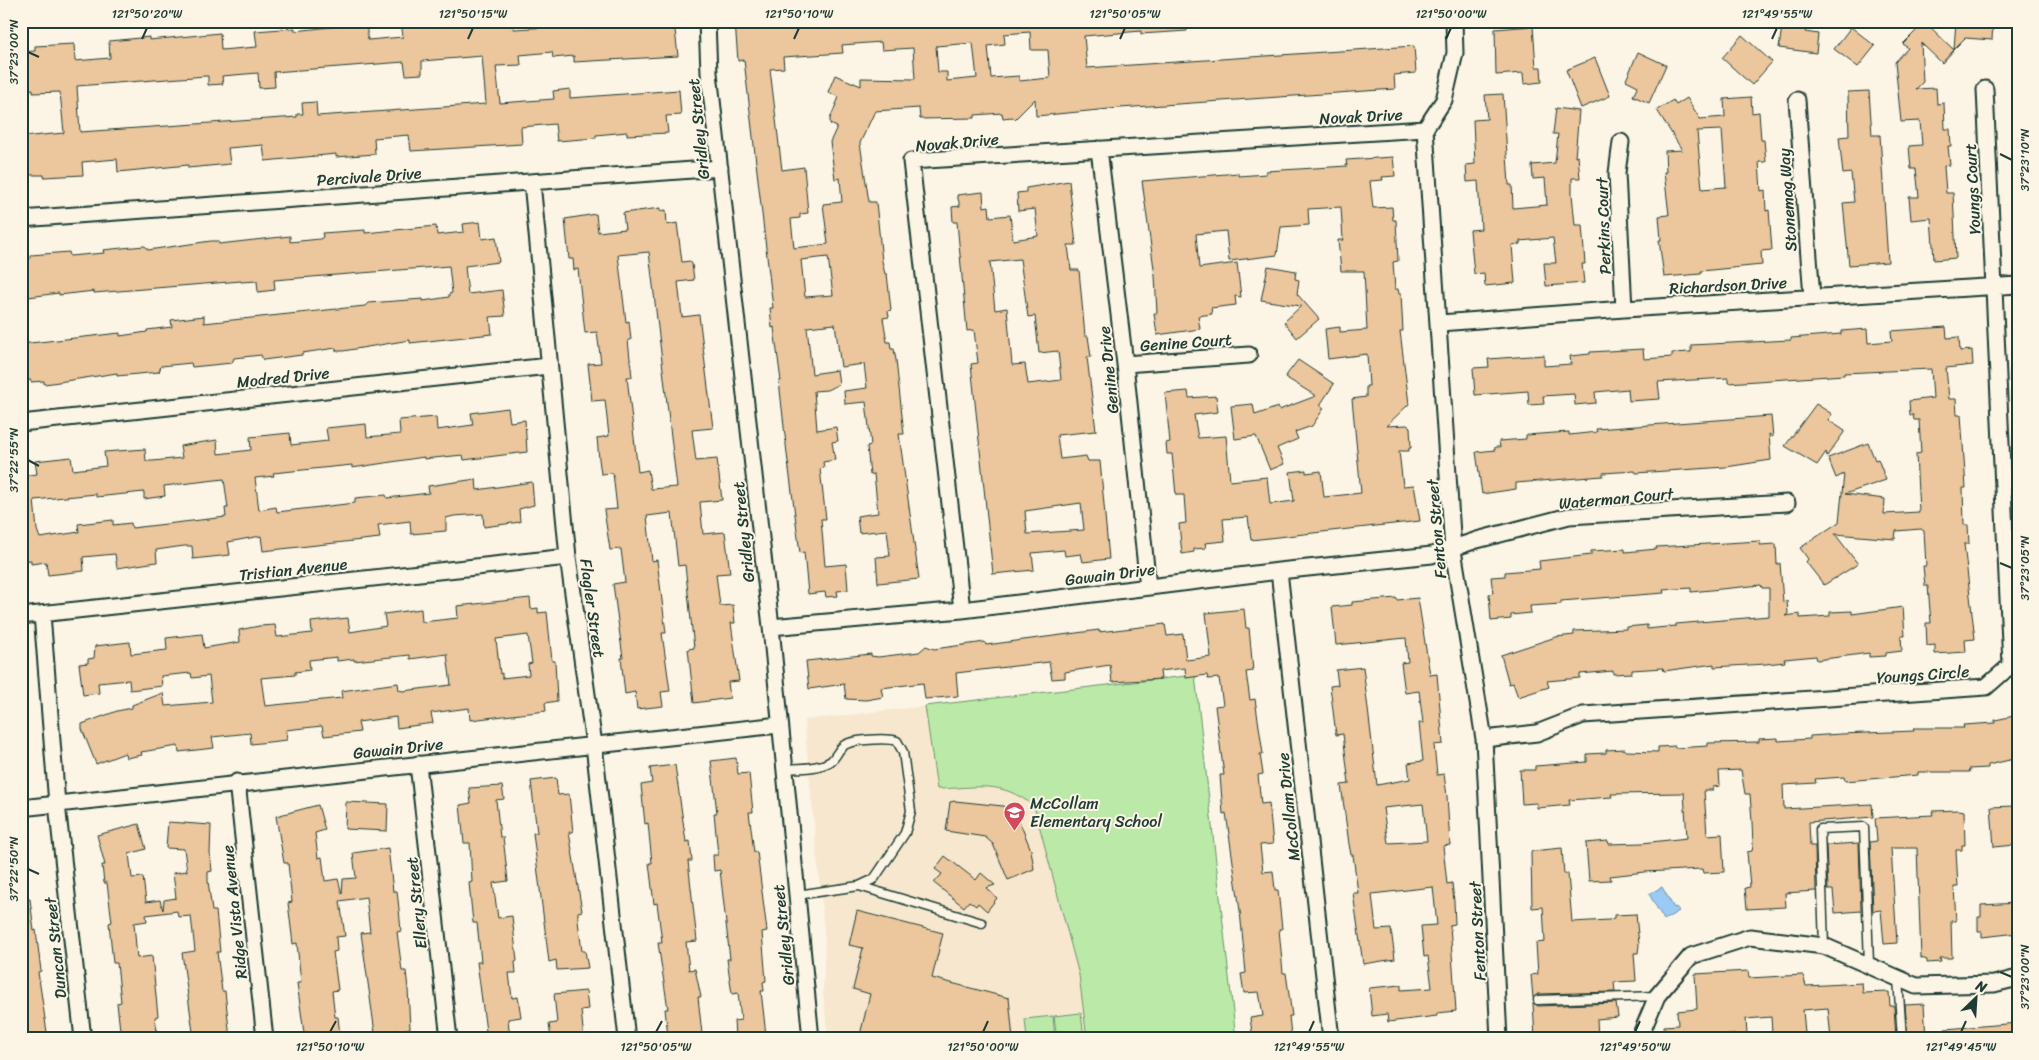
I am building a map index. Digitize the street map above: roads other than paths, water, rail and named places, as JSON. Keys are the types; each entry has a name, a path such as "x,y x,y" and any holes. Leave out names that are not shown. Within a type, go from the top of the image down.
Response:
{"street":[{"name":"Gridley Street","path":"707,21 710,73 771,627 779,725 812,1039"},
{"path":"1425,129 1444,100 1455,54 1454,21"},
{"name":"Youngs Court","path":"1985,89 1994,286"},
{"name":"Stonemag Way","path":"1797,100 1812,298"},
{"name":"Novak Drive","path":"962,610 911,161 1425,129"},
{"name":"Fenton Street","path":"1425,129 1440,323 1453,550 1484,739 1499,1039"},
{"name":"Perkins Court","path":"1621,142 1617,173 1624,309"},
{"name":"Genine Drive","path":"1099,149 1125,364 1148,587"},
{"name":"Percivale Drive","path":"21,219 720,168"},
{"name":"Flagler Street","path":"532,182 568,557 594,745 628,1039"},
{"name":"Richardson Drive","path":"1440,323 1624,309 2018,285"},
{"name":"Youngs Circle","path":"1484,739 1537,733 1583,715 1986,687 1992,682 2011,665 1994,286"},
{"name":"Genine Court","path":"1125,364 1249,354"},
{"name":"Modred Drive","path":"21,423 549,366"},
{"name":"Waterman Court","path":"1453,550 1477,540 1569,516 1786,503"},
{"name":"Gawain Drive","path":"771,627 962,610 1280,571 1432,555 1453,550"},
{"name":"Tristian Avenue","path":"21,616 568,557"},
{"name":"McCollam Drive","path":"1280,571 1331,1039"},
{"name":"Duncan Street","path":"42,614 57,804 83,1039"},
{"name":"Gawain Drive","path":"21,808 237,782 779,725"},
{"name":"Ellery Street","path":"418,764 449,1039"},
{"name":"Ridge Vista Avenue","path":"237,782 264,1039"},
{"path":"1639,1039 1658,996 1691,956 1750,937 1824,946 1916,986 1994,984 2018,978"}],"lane":[{"path":"784,769 823,764 831,761 841,747 849,742 890,739 898,741 903,752 911,811 910,822 905,833 874,878 859,886 797,895"},
{"path":"1824,946 1820,829 1864,827 1869,964"},
{"path":"859,886 982,923"},
{"path":"1898,978 1902,1039"},
{"path":"1538,1000 1658,996"}],"water":[{"path":"1662,887 1674,908 1676,907 1679,911 1664,920 1649,894"}],"place":[{"name":"McCollam Elementary School","path":"1014,831"}]}
